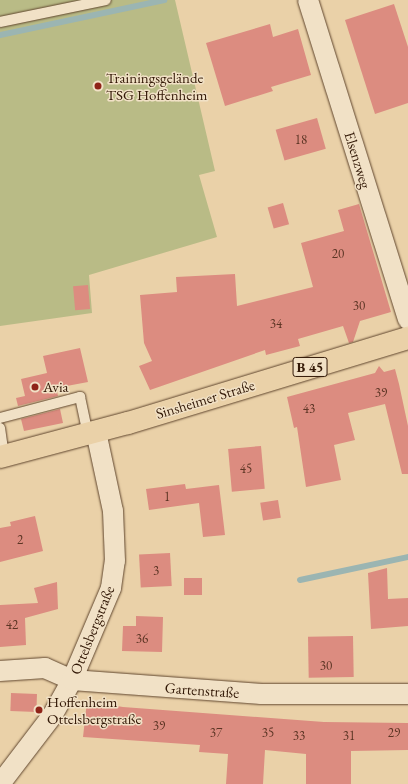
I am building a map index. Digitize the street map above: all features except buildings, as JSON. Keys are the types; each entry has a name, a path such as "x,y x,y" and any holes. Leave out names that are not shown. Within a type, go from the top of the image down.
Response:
{"main road":[{"name":"Sinsheimer Straße","path":"2,457 92,433 408,338"}],"street":[{"name":"Elsenzweg","path":"308,0 408,320"},
{"name":"Ottelsbergstraße","path":"0,784 52,716 72,680 111,588 115,561 113,511 92,433"},
{"name":"Gartenstraße","path":"0,671 45,668 72,680 261,694 408,694"}],"lane":[{"path":"0,22 106,0"},
{"path":"0,418 80,397 92,433"},
{"path":"0,428 2,457"}],"green space":[{"name":"Trainingsgelände TSG Hoffenheim","path":"0,0 175,0 215,171 199,175 217,237 89,275 92,313 0,326"}],"waterway":[{"path":"0,35 164,0"},
{"path":"300,580 408,557"}],"place":[{"name":"Trainingsgelände TSG Hoffenheim","path":"98,86"},
{"name":"Avia","path":"35,387"},
{"name":"Hoffenheim Ottelsbergstraße","path":"39,710"}]}
